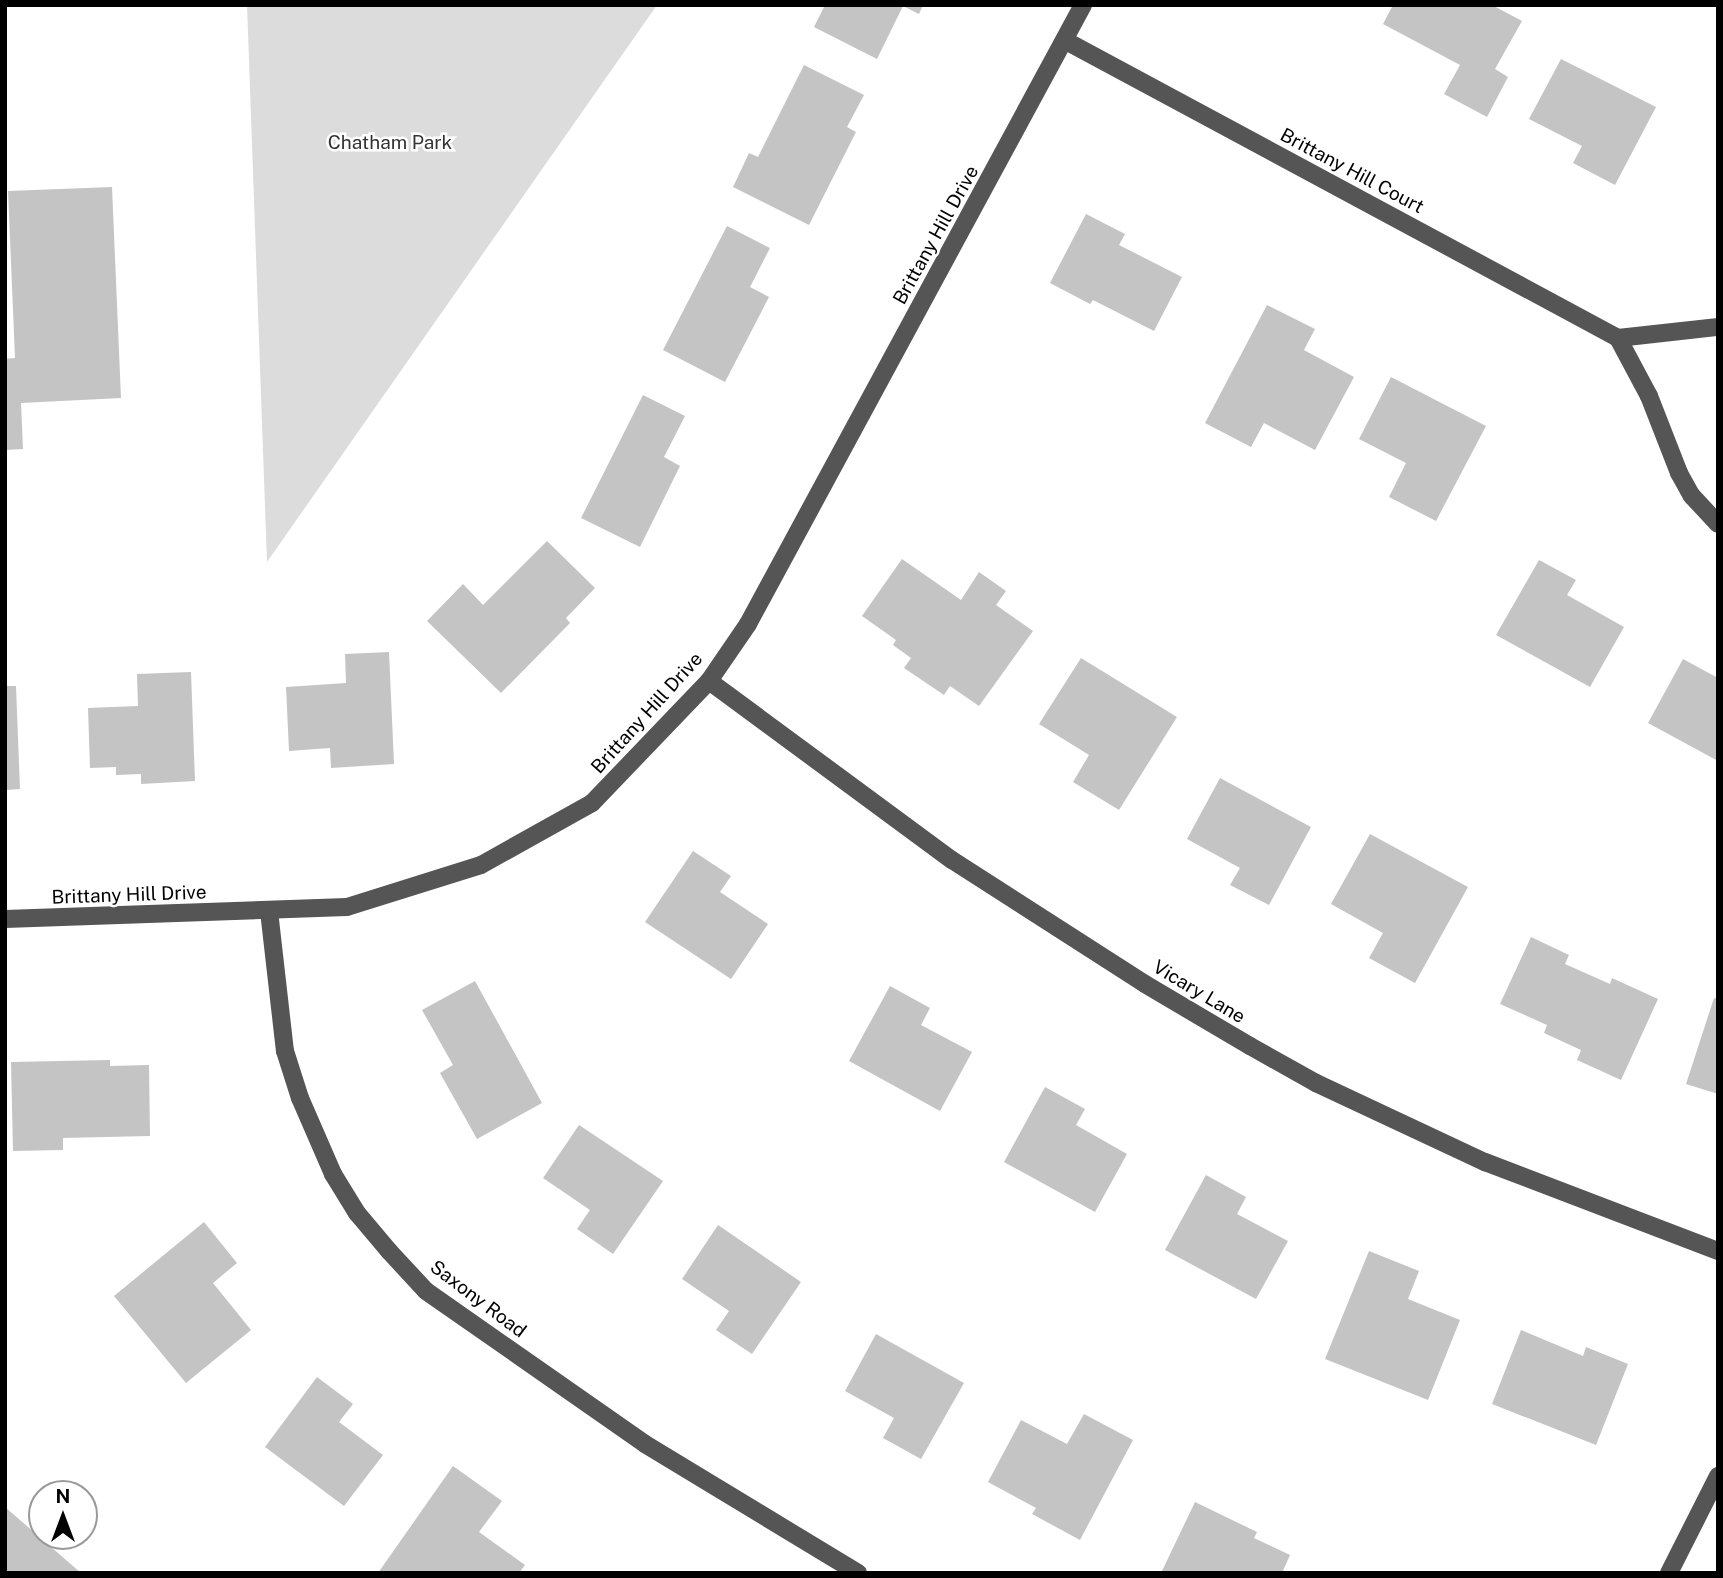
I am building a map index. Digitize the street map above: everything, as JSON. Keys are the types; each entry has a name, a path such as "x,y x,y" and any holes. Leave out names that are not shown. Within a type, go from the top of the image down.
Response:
{"street":[{"name":"Brittany Hill Drive","path":"5,919 347,907 481,865 592,803 709,681 748,624 1066,41 1083,5"},
{"name":"Brittany Hill Court","path":"1066,41 1618,338"},
{"path":"1718,327 1618,338 1649,396 1679,473 1692,496 1718,524"},
{"name":"Vicary Lane","path":"709,681 952,860 1054,928 1250,1046 1316,1083 1485,1162 1718,1251"},
{"name":"Saxony Road","path":"269,911 285,1051 300,1098 333,1174 357,1213 389,1251 426,1291 645,1444 858,1573"},
{"path":"1669,1573 1718,1476"}],"green space":[{"name":"Chatham Park","path":"247,5 657,5 267,562"}],"building":[{"path":"825,5 923,5 919,14 903,6 877,59 814,27"},
{"path":"1393,5 1492,5 1522,21 1495,69 1508,77 1487,117 1444,94 1460,65 1383,24"},
{"path":"1561,59 1656,107 1615,185 1573,163 1582,146 1529,119"},
{"path":"804,65 864,95 847,127 856,132 809,225 733,187 749,153 758,157"},
{"path":"112,187 121,398 21,403 23,449 5,450 5,359 15,358 8,191"},
{"path":"1086,214 1125,234 1119,245 1182,277 1154,331 1093,300 1090,304 1050,283"},
{"path":"727,226 770,248 750,287 769,297 725,382 663,350"},
{"path":"1267,305 1315,329 1304,350 1354,377 1315,450 1264,423 1251,447 1205,423"},
{"path":"1391,377 1486,426 1436,521 1389,497 1406,463 1359,439"},
{"path":"643,395 685,416 664,457 680,466 640,547 581,518"},
{"path":"547,541 595,588 566,618 570,623 501,693 427,621 463,584 483,605"},
{"path":"902,559 961,600 979,572 1006,591 996,605 1033,631 979,706 950,686 944,695 904,668 911,658 893,645 896,640 862,616"},
{"path":"1539,560 1576,580 1567,595 1624,627 1590,687 1496,635"},
{"path":"389,652 394,764 331,768 330,748 289,751 286,687 346,683 345,654"},
{"path":"1081,658 1177,717 1119,810 1073,782 1089,755 1039,724"},
{"path":"1683,659 1718,678 1718,761 1648,723"},
{"path":"191,672 195,781 141,784 141,774 116,775 116,767 90,768 88,708 138,706 137,674"},
{"path":"5,686 16,686 20,789 5,790"},
{"path":"1220,778 1311,827 1269,905 1230,885 1240,868 1187,839"},
{"path":"1370,834 1468,887 1415,983 1369,958 1383,933 1331,904"},
{"path":"693,851 731,876 720,892 768,924 731,979 645,922"},
{"path":"1531,937 1569,955 1565,964 1610,984 1612,978 1658,999 1621,1080 1577,1060 1581,1050 1544,1033 1547,1025 1500,1004"},
{"path":"475,981 542,1103 477,1139 440,1073 453,1065 422,1010"},
{"path":"890,986 930,1008 921,1025 972,1052 940,1111 849,1061"},
{"path":"1714,998 1718,999 1718,1094 1686,1084"},
{"path":"110,1060 110,1066 149,1065 150,1136 63,1138 63,1150 13,1151 11,1062"},
{"path":"1045,1087 1085,1109 1076,1125 1127,1154 1095,1212 1004,1162"},
{"path":"579,1125 663,1181 613,1254 577,1229 590,1210 543,1178"},
{"path":"1206,1175 1246,1197 1237,1214 1288,1241 1256,1299 1165,1250"},
{"path":"204,1222 237,1263 213,1283 251,1330 186,1383 114,1296"},
{"path":"718,1225 801,1282 752,1354 716,1330 729,1311 682,1279"},
{"path":"1369,1251 1419,1271 1408,1299 1460,1320 1428,1400 1325,1359"},
{"path":"1521,1330 1583,1356 1586,1347 1628,1364 1596,1445 1492,1404"},
{"path":"876,1334 964,1383 921,1459 883,1438 894,1418 845,1391"},
{"path":"317,1377 353,1404 339,1422 383,1455 344,1506 265,1447"},
{"path":"1084,1414 1133,1440 1080,1540 1032,1514 1036,1508 988,1482 1021,1420 1067,1444"},
{"path":"453,1466 502,1501 479,1532 525,1565 519,1573 378,1573"},
{"path":"1195,1502 1257,1532 1254,1538 1290,1555 1282,1573 1161,1573"},
{"path":"5,1507 28,1527 28,1550 55,1550 81,1573 5,1573"}]}
